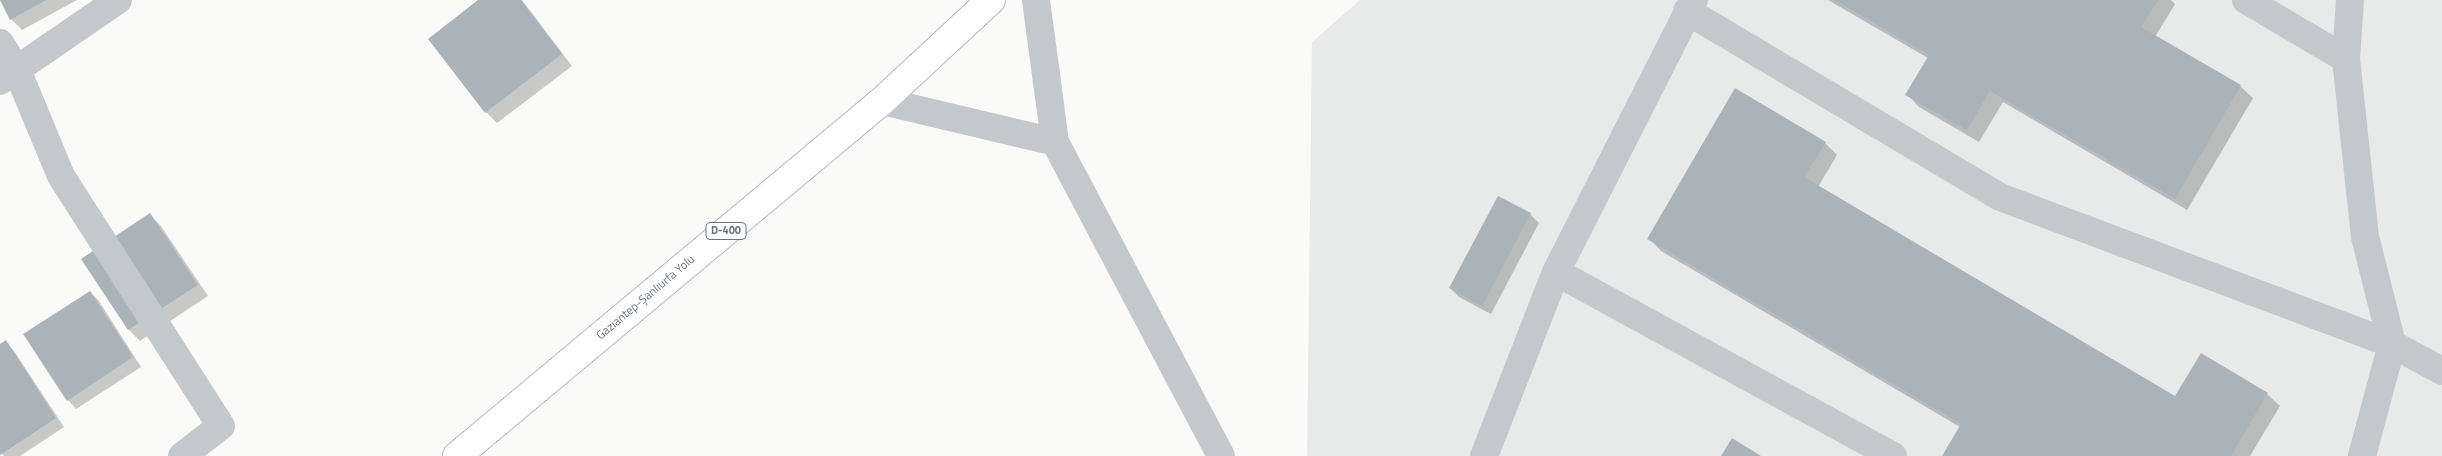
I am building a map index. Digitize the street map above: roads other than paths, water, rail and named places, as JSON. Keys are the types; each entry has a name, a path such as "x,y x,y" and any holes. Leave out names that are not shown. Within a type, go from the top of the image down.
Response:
{"main road":[{"name":"Gaziantep-Şanlıurfa Yolu","path":"457,456 882,101 990,0"}],"street":[{"path":"8,75 118,0"},
{"path":"1036,0 1055,142 1221,456"},
{"path":"2246,0 2346,59"},
{"path":"2350,0 2346,59 2365,237 2392,344 2362,456"},
{"path":"1484,456 1556,272 1690,6 2000,197 2392,344 2442,371"},
{"path":"0,43 8,75 61,176 221,426 182,456"},
{"path":"882,101 1055,142"},
{"path":"1556,272 1893,456"}]}
